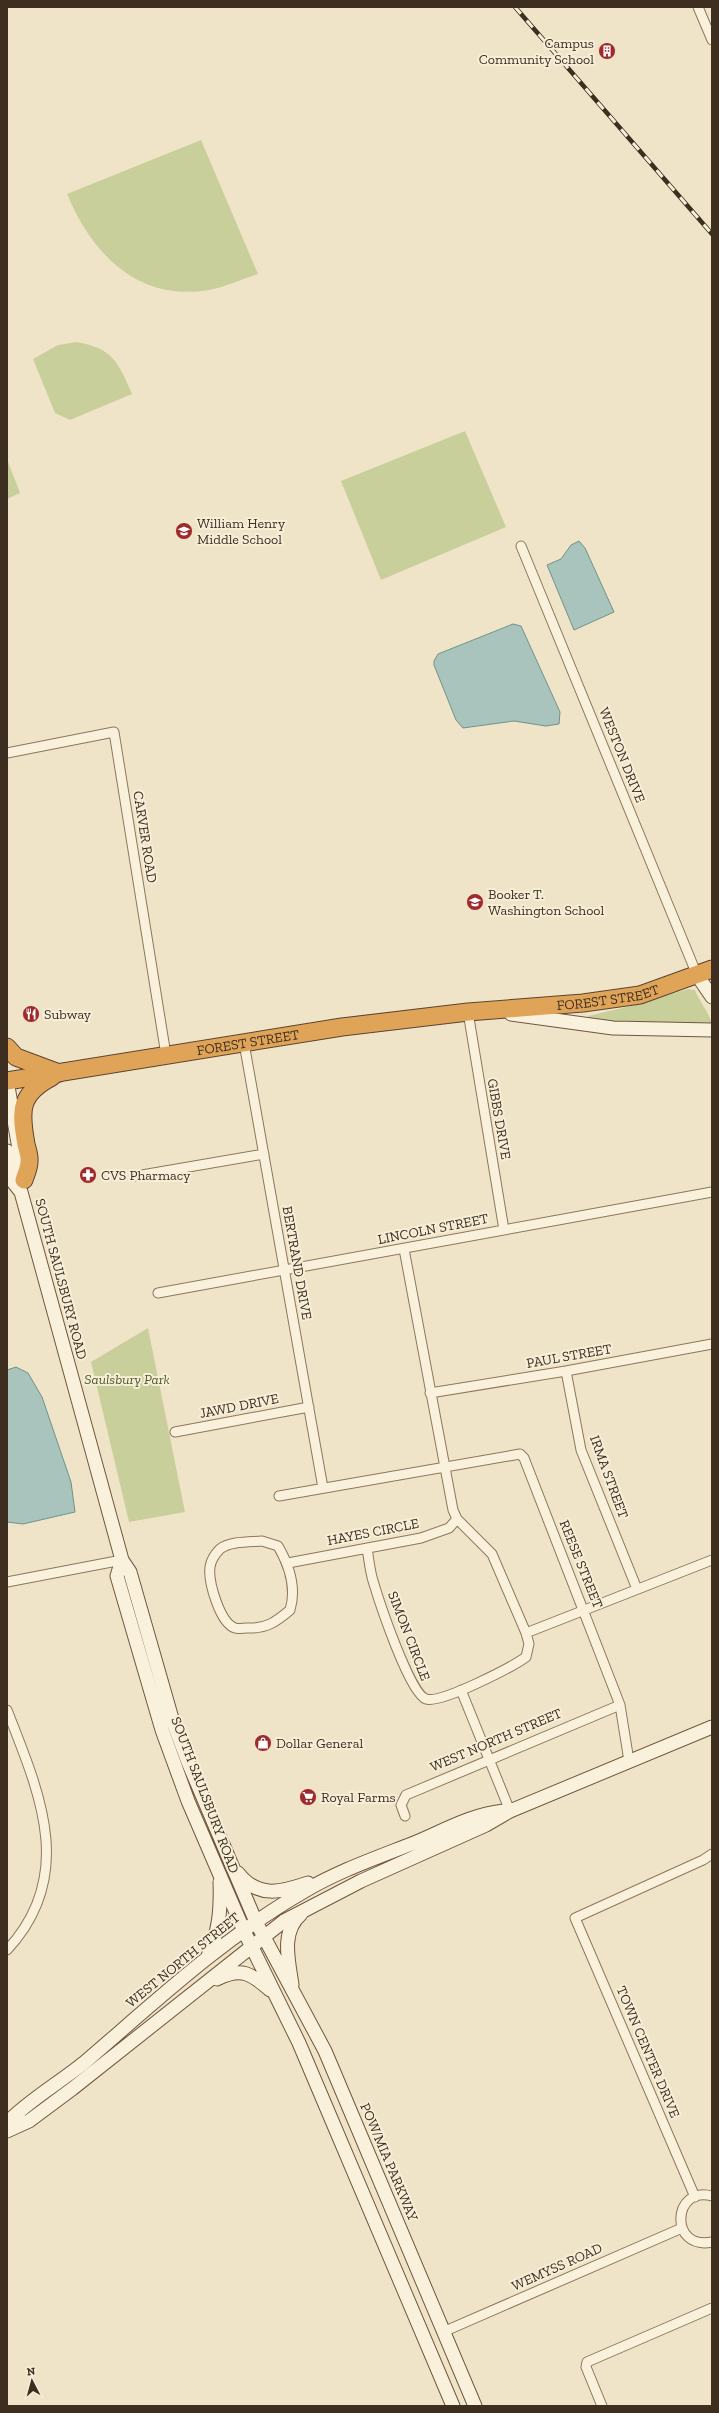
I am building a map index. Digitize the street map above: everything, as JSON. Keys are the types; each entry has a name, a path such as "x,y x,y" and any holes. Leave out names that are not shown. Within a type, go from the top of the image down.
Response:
{"highway":[{"name":"FOREST STREET","path":"7,1081 342,1027 468,1012 583,1003 640,995 705,972"},
{"path":"7,1047 16,1057 59,1073"},
{"path":"23,1186 29,1161 21,1117 22,1108 26,1098 35,1088 59,1073"}],"main road":[{"path":"705,972 712,997"},
{"name":"FOREST STREET","path":"490,1011 613,1028 712,1030"},
{"name":"SOUTH SAULSBURY ROAD","path":"7,1081 23,1186 122,1560 130,1572 173,1722 263,1936"},
{"name":"SOUTH SAULSBURY ROAD","path":"7,1151 13,1182 23,1186"},
{"name":"SOUTH SAULSBURY ROAD","path":"122,1560 118,1576 160,1723 183,1790 251,1946"},
{"name":"WEST NORTH STREET","path":"7,2131 29,2121 72,2089 263,1936 310,1907 361,1881 486,1825 510,1811 629,1761 711,1730"},
{"name":"WEST NORTH STREET","path":"7,2123 14,2115 64,2079 207,1958 256,1922 304,1892 341,1872 476,1817 510,1811"},
{"path":"232,1865 252,1886 273,1893 341,1872"},
{"path":"207,1958 214,1942 220,1918 220,1876"},
{"path":"293,1992 288,1951 288,1937 294,1922 310,1907"},
{"name":"POW/MIA PARKWAY","path":"263,1936 325,2051 475,2406"},
{"path":"251,1946 299,2044 453,2406"},
{"path":"197,1988 227,1974 241,1972 254,1977 275,1995"},
{"path":"418,2325 425,2330 443,2332"}],"street":[{"path":"698,7 712,40"},
{"name":"WESTON DRIVE","path":"521,546 705,972"},
{"name":"CARVER ROAD","path":"7,753 114,732 166,1055"},
{"name":"GIBBS DRIVE","path":"468,1012 504,1230"},
{"name":"BERTRAND DRIVE","path":"244,1043 323,1488"},
{"path":"136,1176 264,1154"},
{"name":"LINCOLN STREET","path":"158,1293 404,1250 712,1192"},
{"path":"404,1250 444,1468 453,1510 457,1519"},
{"name":"PAUL STREET","path":"430,1392 566,1371 712,1344"},
{"name":"IRMA STREET","path":"566,1371 581,1450 637,1589"},
{"name":"JAWD DRIVE","path":"175,1432 309,1407"},
{"name":"REESE STREET","path":"279,1496 520,1454 524,1458 585,1611 620,1705 629,1761"},
{"name":"HAYES CIRCLE","path":"288,1563 421,1538 449,1528 457,1519"},
{"name":"SIMON CIRCLE","path":"367,1548 374,1583 409,1677 417,1692 426,1699 435,1699 461,1690 507,1670 526,1657 529,1644 492,1554 457,1519"},
{"path":"262,1541 278,1546 288,1563 293,1590 290,1610 276,1622 261,1629 235,1628 226,1622 219,1610 210,1569 212,1558 221,1548 233,1544 262,1541"},
{"path":"7,1582 122,1560"},
{"path":"526,1634 712,1560"},
{"path":"461,1690 510,1811"},
{"name":"WEST NORTH STREET","path":"405,1816 401,1805 406,1795 620,1705"},
{"path":"7,1710 36,1785 44,1815 48,1860 38,1904 28,1922 7,1950"},
{"name":"TOWN CENTER DRIVE","path":"695,2197 575,1918 703,1860 712,1854"},
{"path":"712,2196 695,2197 684,2206 680,2221 682,2228 691,2240 698,2243 712,2242"},
{"name":"WEMYSS ROAD","path":"443,2332 682,2228"},
{"path":"602,2406 586,2367 587,2362 712,2308"}],"green space":[{"path":"201,140 258,274 215,289 184,292 160,288 139,281 121,269 104,254 77,216 67,194"},
{"path":"76,342 98,348 106,352 118,365 132,394 70,420 55,413 33,359 58,345"},
{"path":"465,431 506,527 381,580 341,481"},
{"path":"7,459 20,493 7,499"},
{"path":"688,989 695,990 708,1013 712,1027 589,1020 588,1016 631,1006"},
{"name":"Saulsbury Park","path":"148,1328 185,1512 129,1522 91,1362"}],"water":[{"path":"579,541 585,548 614,612 574,630 547,565 561,559 571,545"},
{"path":"513,624 521,626 560,712 559,724 546,726 514,721 463,728 456,720 434,665 434,661 438,654"},
{"path":"16,1367 28,1373 42,1397 71,1482 75,1512 23,1524 7,1522 7,1370"}],"railway":[{"path":"515,7 712,234"}],"place":[{"name":"Campus Community School","path":"607,51"},
{"name":"William Henry Middle School","path":"184,531"},
{"name":"Booker T. Washington School","path":"475,902"},
{"name":"Subway","path":"31,1014"},
{"name":"CVS Pharmacy","path":"88,1175"},
{"name":"Dollar General","path":"263,1743"},
{"name":"Royal Farms","path":"308,1797"}]}
